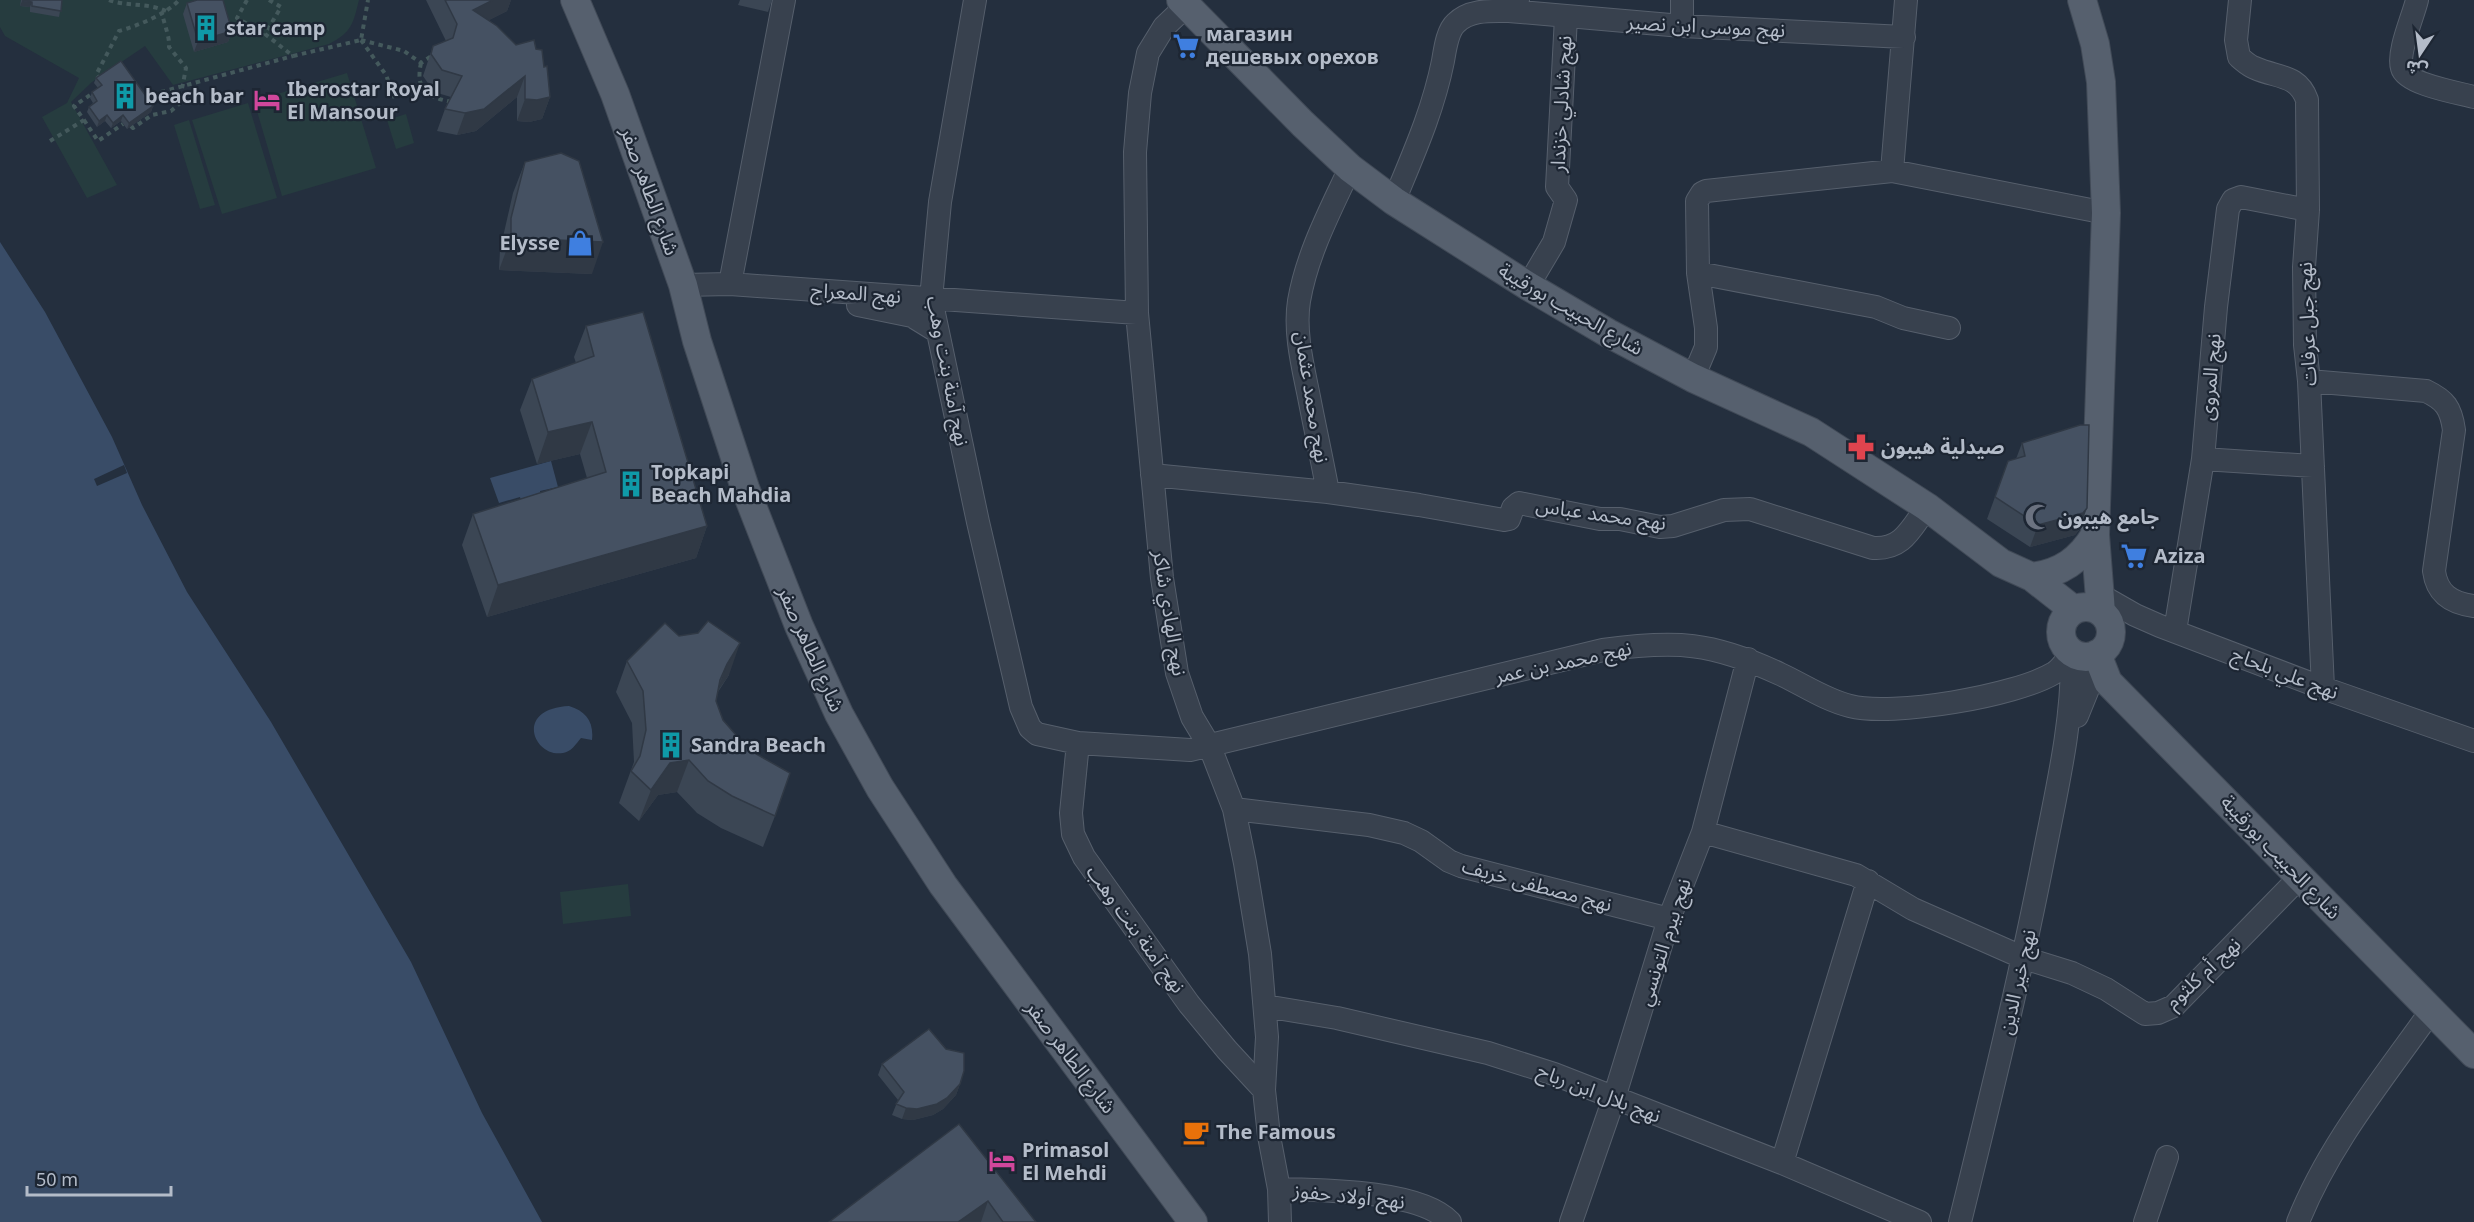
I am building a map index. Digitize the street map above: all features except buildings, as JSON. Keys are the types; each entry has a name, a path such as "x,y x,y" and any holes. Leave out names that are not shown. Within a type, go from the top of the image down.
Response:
{"main road":[{"name":"شارع الطاهر صفر","path":"575,0 615,94 683,285 697,341 745,488 799,626 839,714 880,789 943,885 1193,1222"},
{"path":"2082,0 2095,44 2101,82 2106,213 2096,535 2085,627"},
{"name":"شارع الحبيب بورقيبة","path":"1184,3 1303,124 1350,168 1394,201 1528,286 1608,333 1693,378 1811,432 1927,507 2085,627"},
{"path":"2032,577 2052,573 2070,564 2096,535"},
{"name":"شارع الحبيب بورقيبة","path":"2001,563 2032,577 2085,627 2090,684 2300,877 2474,1054"}],"street":[{"path":"730,284 784,0"},
{"name":"نهج آمنة بنت وهب","path":"975,0 940,202 931,298 978,522 1021,707 1030,728 1036,734"},
{"path":"1682,0 1682,26"},
{"path":"1892,171 1906,0"},
{"name":"نهج جبل عرفات","path":"2240,0 2236,40 2239,57 2254,68 2293,81 2303,89 2307,100 2308,210 2304,267 2305,345 2309,381 2324,688"},
{"path":"2417,0 2402,51 2402,68 2405,75 2415,81 2474,97"},
{"name":"نهج الهادي شاكر","path":"1184,3 1164,27 1148,53 1140,93 1135,152 1137,313 1162,578 1177,673 1192,717 1210,747 1234,809 1245,863 1265,1006 1267,1037 1264,1090 1269,1136 1279,1189 1280,1222"},
{"name":"نهج موسى ابن نصير","path":"1394,201 1424,130 1447,42 1455,23 1471,14 1513,5 1566,17 1682,26 1904,37"},
{"name":"نهج شادلي خزندار","path":"1528,286 1554,242 1566,200 1557,187 1566,17"},
{"name":"نهج محمد عثمان","path":"1328,492 1303,367 1299,339 1299,303 1307,270 1319,237 1350,168"},
{"path":"1693,378 1706,347 1706,328 1698,273 1697,201 1702,193 1892,171 2106,213"},
{"name":"نهج المروى","path":"2175,631 2203,459 2216,307 2228,209 2233,200 2241,197 2308,210"},
{"path":"1698,273 1876,307 1903,318 1949,328"},
{"name":"نهج المعراج","path":"683,285 730,284 1137,313"},
{"path":"777,288 912,316 938,333"},
{"path":"2309,381 2426,391 2441,398 2451,411 2454,430 2434,571 2436,585 2444,595 2474,606"},
{"path":"2203,459 2313,465"},
{"name":"نهج محمد عباس","path":"1152,476 1328,492 1419,504 1504,520 1509,519 1513,508 1519,503 1600,519 1620,519 1660,527 1672,526 1724,510 1750,509 1874,549 1883,549 1900,543 1927,507"},
{"name":"نهج علي بلحاج","path":"2085,627 2134,615 2324,688 2474,741"},
{"name":"نهج محمد بن عمر","path":"1036,734 1078,743 1190,750 1603,650 1651,643 1714,648 1748,659 1848,706 1869,709 1938,705 2020,686 2055,673 2085,627"},
{"name":"نهج بيرم التونسي","path":"1571,1222 1614,1098 1669,920 1703,832 1748,659"},
{"path":"2020,686 2044,689 2090,684"},
{"name":"نهج خير الدين","path":"1960,1222 2024,958 2067,740 2090,684"},
{"name":"نهج آمنة بنت وهب","path":"1078,743 1071,813 1073,834 1084,857 1189,1004 1264,1090"},
{"name":"نهج مصطفى خريف","path":"1234,809 1369,825 1421,841 1449,861 1461,866 1669,920"},
{"name":"نهج أم كلثوم","path":"1703,832 1835,868 1868,881 1913,909 2024,958 2081,977 2106,989 2145,1014 2158,1014 2174,1006 2300,877"},
{"path":"1782,1163 1868,881"},
{"name":"نهج بلال ابن رباح","path":"1265,1006 1337,1018 1488,1053 1554,1074 1782,1163 1920,1222"},
{"path":"2298,1222 2331,1152 2431,1011"},
{"path":"2145,1222 2167,1157"},
{"name":"نهج أولاد حفوز","path":"1279,1189 1330,1191 1401,1199 1423,1205 1444,1215 1450,1222"}],"path":[{"path":"109,0 136,5 150,4 164,12"},
{"path":"100,80 96,75 119,31 136,26 164,12 179,0"},
{"path":"247,0 237,18 265,34 293,56"},
{"path":"265,34 281,7 269,0"},
{"path":"368,0 360,40 386,75 395,99"},
{"path":"131,126 133,128 152,114 171,111 178,104 186,68 170,47 170,39 165,31 164,12"},
{"path":"161,92 360,40 404,51 421,63"},
{"path":"440,54 428,56 421,63 418,75 423,90 431,97 456,102"},
{"path":"99,89 74,106 98,141 123,124"},
{"path":"50,141 84,120"}],"green space":[{"path":"0,0 359,0 347,31 329,44 173,85 145,46 92,82 71,102 117,185 87,198 42,117 67,103 79,78 5,36 0,27"},
{"path":"347,73 376,168 282,196 254,101"},
{"path":"248,103 277,198 222,214 192,120"},
{"path":"406,114 414,143 396,149 387,120"},
{"path":"189,120 215,205 200,209 174,125"},
{"path":"628,884 631,916 563,924 560,892"}],"water":[{"path":"0,242 45,312 112,437 142,505 187,592 271,722 411,962 482,1113 542,1222 0,1222"},
{"path":"551,461 558,487 540,491 541,498 522,504 520,497 499,503 490,478"},
{"path":"569,706 588,718 592,728 592,740 581,738 568,751 553,753 537,741 534,732 535,724 540,715 551,709"}],"pier":[{"path":"124,465 127,473 97,486 94,479"}],"place":[{"name":"star camp","path":"206,28"},
{"name":"магазин дешевых орехов","path":"1186,46"},
{"name":"beach bar","path":"125,96"},
{"name":"Iberostar Royal El Mansour","path":"267,100"},
{"name":"Elysse","path":"580,243"},
{"name":"صيدلية هيبون","path":"1861,447"},
{"name":"Topkapi Beach Mahdia","path":"631,484"},
{"name":"جامع هيبون","path":"2038,517"},
{"name":"Aziza","path":"2134,556"},
{"name":"Sandra Beach","path":"671,745"},
{"name":"The Famous","path":"1196,1132"},
{"name":"Primasol El Mehdi","path":"1002,1161"}]}
